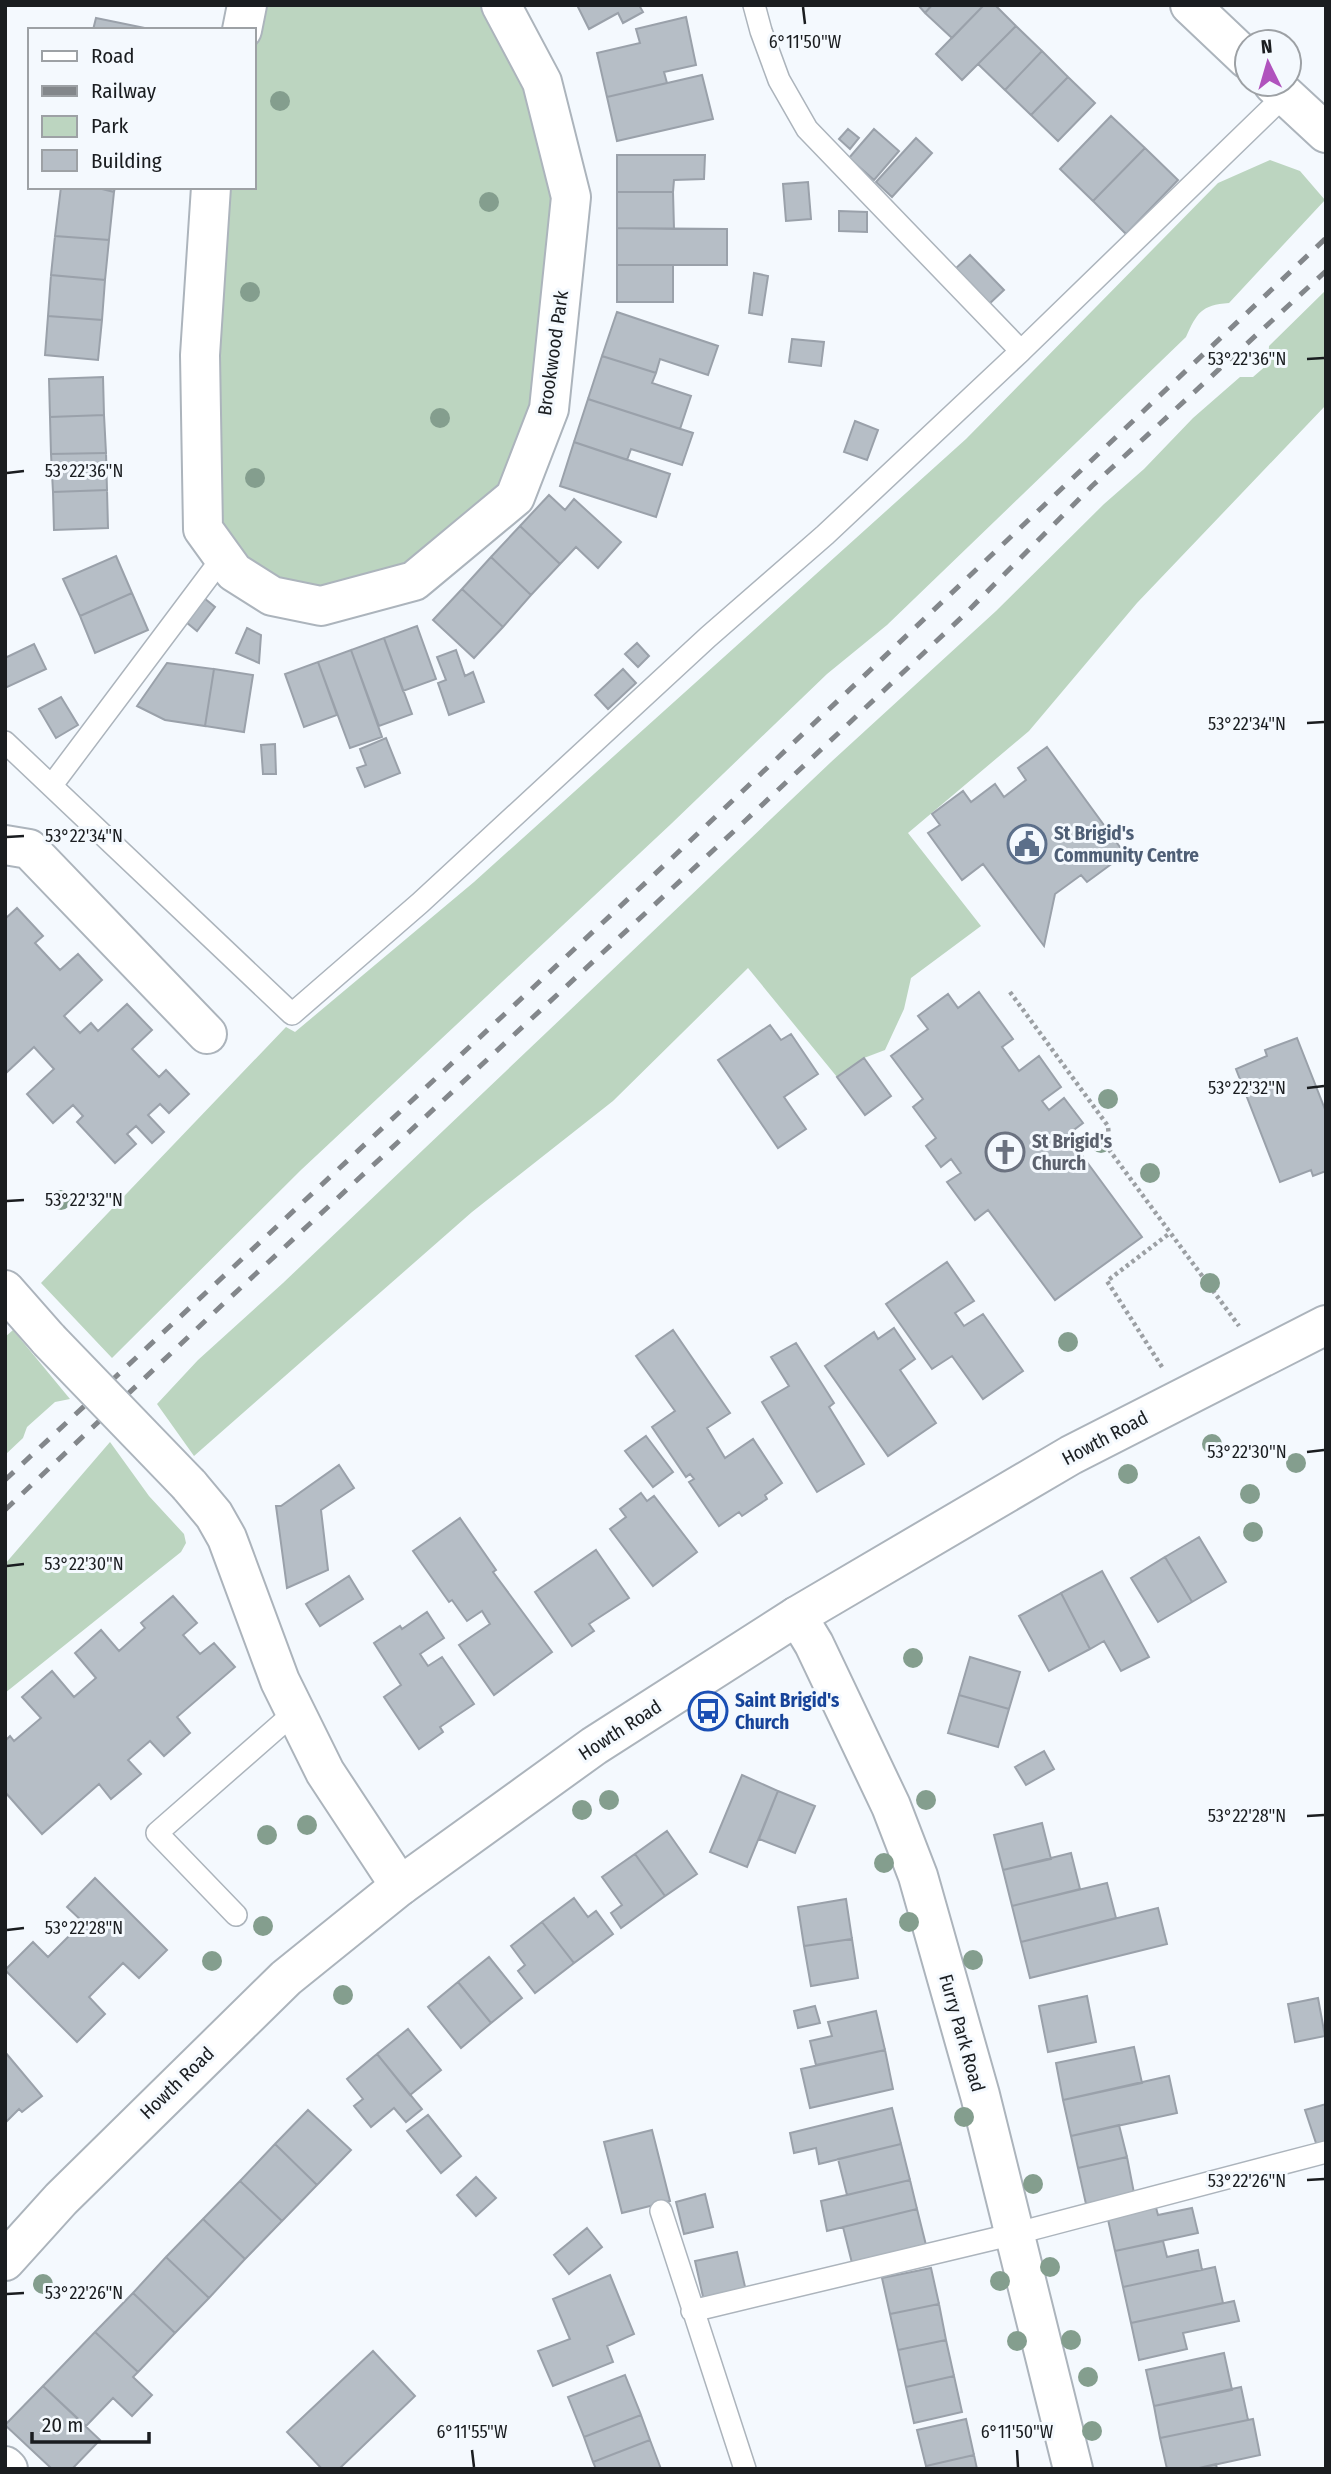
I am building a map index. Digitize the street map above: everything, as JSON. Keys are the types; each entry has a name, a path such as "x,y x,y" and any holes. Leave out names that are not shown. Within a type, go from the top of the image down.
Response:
{"street":[{"path":"242,28 247,5"},
{"name":"Brookwood Park","path":"211,189 200,355 203,529 234,572 272,596 321,606 414,581 515,497 549,410 571,197 542,82 502,5"},
{"path":"1190,5 1233,46"},
{"path":"1288,98 1325,133"},
{"path":"5,845 29,849 207,1034"},
{"path":"5,1290 49,1340 189,1485 214,1515 227,1538 263,1639 295,1712 326,1772 400,1886"},
{"name":"Howth Road","path":"5,2261 61,2199 286,1978 400,1886 594,1746 797,1616 1071,1455 1326,1325"},
{"name":"Furry Park Road","path":"797,1616 814,1644 904,1835 980,2095 1073,2469"}],"lane":[{"path":"754,5 779,80 807,129 1021,351"},
{"path":"5,742 292,1014 420,903 708,637 825,536 1021,351 1271,98"},
{"path":"52,785 223,557"},
{"path":"236,1915 157,1833 295,1712"},
{"path":"692,2311 1014,2234 1326,2152"},
{"path":"661,2211 745,2469"}],"path":[{"path":"1010,992 1108,1126 1110,1151 1262,1358"},
{"path":"1170,1233 1107,1281 1181,1397"}],"green space":[{"path":"248,5 501,5 571,197 515,497 414,580 272,596 203,529 211,189 256,189 256,28 254,28"},
{"path":"1270,160 1300,171 1325,200 1229,303 1212,306 1201,312 1186,337 887,625 827,674 671,824 301,1170 112,1358 41,1283 286,1027 295,1032 474,882 966,439 1218,183"},
{"path":"1326,290 1326,405 1137,603 1029,731 908,833 981,926 911,978 904,1009 885,1050 864,1058 837,1077 748,968 613,1101 472,1212 194,1456 157,1404 198,1360 283,1283 831,762 996,611 1104,504 1144,469 1193,418 1240,377 1253,377 1268,364 1269,346"},
{"path":"13,1330 70,1399 55,1402 27,1427 23,1438 5,1455 5,1337"},
{"path":"110,1442 149,1496 184,1534 186,1543 181,1552 5,1693 5,1564"}],"building":[{"path":"577,5 639,5 643,12 623,23 618,13 589,29"},
{"path":"918,5 932,5 925,13"},
{"path":"932,5 984,5 952,38 925,13"},
{"path":"984,5 995,5 1016,26 962,80 936,54"},
{"path":"686,17 696,65 664,72 667,83 607,97 597,53 640,43 636,29"},
{"path":"96,18 145,28 94,28"},
{"path":"1016,26 1042,51 1005,90 978,64"},
{"path":"1042,51 1068,77 1031,115 1005,90"},
{"path":"702,75 713,119 617,141 607,97"},
{"path":"1068,77 1095,103 1058,141 1031,115"},
{"path":"1111,116 1145,148 1093,201 1060,169"},
{"path":"848,129 859,138 850,149 839,139"},
{"path":"874,129 899,151 874,180 849,158"},
{"path":"916,138 932,153 892,197 876,182"},
{"path":"1145,148 1178,180 1126,234 1093,201"},
{"path":"617,155 705,155 704,179 674,180 673,192 617,192"},
{"path":"808,182 811,219 786,221 783,184"},
{"path":"61,189 102,189 114,192 109,240 55,236"},
{"path":"617,192 673,192 674,229 617,228"},
{"path":"839,211 867,212 867,232 839,231"},
{"path":"617,228 727,229 727,265 617,265"},
{"path":"55,236 109,240 105,280 51,275"},
{"path":"970,255 1004,290 988,305 954,270"},
{"path":"617,265 673,265 673,302 617,302"},
{"path":"754,273 768,276 762,315 749,313"},
{"path":"51,275 105,280 102,320 48,316"},
{"path":"617,312 718,346 708,375 660,359 656,373 602,356"},
{"path":"48,316 102,320 98,360 45,355"},
{"path":"792,339 824,342 821,366 789,362"},
{"path":"602,356 656,373 652,383 691,396 680,429 588,399"},
{"path":"103,377 104,415 50,417 49,379"},
{"path":"588,399 693,433 682,465 631,449 627,460 574,442"},
{"path":"104,415 106,453 51,454 50,417"},
{"path":"855,421 878,430 867,460 844,452"},
{"path":"574,442 670,474 656,517 560,486"},
{"path":"106,453 107,490 53,492 51,454"},
{"path":"107,490 108,528 54,530 53,492"},
{"path":"549,495 565,510 574,499 621,542 598,568 576,547 560,564 520,526"},
{"path":"520,526 560,564 531,595 491,557"},
{"path":"116,556 132,593 80,616 63,579"},
{"path":"491,557 531,595 503,627 462,589"},
{"path":"462,589 503,627 474,658 433,620"},
{"path":"132,593 148,630 95,653 80,616"},
{"path":"204,598 215,607 197,631 186,622"},
{"path":"417,626 436,679 403,691 384,638"},
{"path":"247,628 261,635 259,663 236,653"},
{"path":"384,638 412,714 379,726 351,650"},
{"path":"637,643 649,656 638,667 625,654"},
{"path":"34,644 46,669 5,688 5,658"},
{"path":"351,650 382,737 350,748 318,662"},
{"path":"456,650 465,676 473,672 484,702 449,715 438,683 446,680 437,657"},
{"path":"318,662 337,715 304,727 285,674"},
{"path":"167,663 214,669 205,726 165,720 137,706"},
{"path":"214,669 253,675 244,732 205,726"},
{"path":"623,669 636,683 608,709 595,695"},
{"path":"61,697 78,725 56,738 39,709"},
{"path":"386,738 400,773 365,787 357,768 366,765 360,749"},
{"path":"275,744 276,774 263,774 261,745"},
{"name":"St Brigid's Community Centre","path":"1047,747 1125,854 1087,882 1081,875 1055,894 1044,946 983,864 962,880 928,833 940,825 932,814 963,791 971,802 995,784 1004,797 1026,780 1018,768"},
{"path":"17,908 43,936 35,943 60,970 78,954 102,980 64,1016 80,1033 91,1023 98,1031 127,1004 152,1030 132,1049 159,1077 166,1070 189,1094 169,1113 160,1104 148,1115 164,1132 152,1143 136,1126 127,1134 136,1144 115,1163 77,1122 83,1116 73,1105 53,1123 27,1094 54,1069 34,1047 7,1072 5,1070 5,919"},
{"name":"St Brigid's Church","path":"979,992 1013,1039 1002,1047 1019,1071 1039,1056 1061,1087 1042,1101 1049,1110 1064,1098 1083,1123 1067,1135 1142,1237 1055,1300 988,1210 975,1220 947,1182 961,1173 951,1159 941,1167 926,1146 936,1138 913,1107 923,1099 891,1056 928,1029 918,1016 948,994 958,1008"},
{"path":"770,1025 781,1040 791,1034 818,1074 784,1097 806,1129 778,1148 718,1060"},
{"path":"1297,1038 1326,1112 1326,1171 1313,1176 1311,1170 1280,1182 1236,1069 1267,1056 1265,1050"},
{"path":"864,1058 891,1096 865,1115 837,1077"},
{"path":"947,1262 974,1301 955,1313 964,1326 983,1314 1023,1371 983,1399 952,1356 932,1369 886,1304"},
{"path":"894,1328 915,1359 900,1370 936,1423 888,1456 825,1366 874,1332 878,1339"},
{"path":"673,1330 730,1413 707,1428 725,1458 753,1439 782,1483 765,1495 767,1499 742,1516 739,1512 719,1526 689,1482 694,1479 690,1474 686,1477 652,1427 675,1411 636,1356"},
{"path":"796,1343 834,1403 829,1407 864,1464 817,1492 762,1402 789,1386 771,1357"},
{"path":"646,1436 673,1472 653,1487 625,1451"},
{"path":"339,1465 354,1488 321,1510 328,1570 287,1588 276,1506 281,1506"},
{"path":"641,1493 647,1501 654,1496 697,1552 653,1586 610,1529 626,1517 620,1509"},
{"path":"460,1518 496,1570 493,1572 552,1652 494,1695 459,1645 490,1624 482,1611 467,1621 452,1600 449,1602 413,1551"},
{"path":"1199,1537 1226,1582 1192,1602 1165,1557"},
{"path":"596,1550 629,1598 589,1624 594,1631 572,1646 535,1592"},
{"path":"1165,1557 1192,1602 1158,1622 1131,1578"},
{"path":"1102,1571 1149,1657 1121,1671 1104,1641 1090,1649 1061,1593"},
{"path":"349,1576 363,1599 320,1626 306,1604"},
{"path":"1061,1593 1090,1649 1049,1671 1019,1616"},
{"path":"173,1596 197,1623 183,1635 200,1654 214,1643 235,1667 177,1717 190,1733 164,1756 150,1741 128,1760 141,1774 111,1799 99,1784 42,1834 5,1792 5,1741 10,1736 14,1741 41,1718 22,1697 52,1671 74,1697 96,1678 75,1653 101,1630 119,1651 145,1628 141,1623"},
{"path":"427,1612 444,1638 420,1654 428,1666 442,1657 474,1704 440,1727 443,1732 419,1749 384,1697 401,1685 374,1643"},
{"path":"970,1657 1020,1672 1009,1709 959,1695"},
{"path":"959,1695 1009,1709 998,1747 948,1733"},
{"path":"1044,1751 1054,1769 1026,1785 1015,1767"},
{"path":"742,1775 778,1791 747,1867 710,1852"},
{"path":"778,1791 815,1806 795,1853 759,1839"},
{"path":"1042,1823 1051,1859 1003,1870 994,1835"},
{"path":"667,1831 697,1874 665,1896 635,1854"},
{"path":"1071,1853 1080,1889 1012,1906 1003,1870"},
{"path":"635,1854 665,1896 621,1928 611,1913 622,1905 602,1877"},
{"path":"95,1878 167,1950 139,1978 123,1963 89,1997 105,2014 77,2042 5,1970 33,1942 48,1957 83,1922 67,1907"},
{"path":"1107,1883 1116,1918 1021,1942 1012,1906"},
{"path":"574,1898 588,1917 596,1911 613,1934 574,1963 542,1922"},
{"path":"846,1899 852,1939 804,1946 798,1907"},
{"path":"1158,1908 1167,1944 1030,1978 1021,1942"},
{"path":"542,1922 574,1963 535,1993 518,1971 525,1965 511,1946"},
{"path":"852,1939 858,1978 811,1986 804,1946"},
{"path":"489,1957 522,1998 491,2023 458,1982"},
{"path":"458,1982 491,2023 461,2048 428,2007"},
{"path":"1087,1996 1096,2042 1048,2052 1039,2006"},
{"path":"1318,1998 1325,2036 1295,2042 1288,2004"},
{"path":"815,2006 820,2023 798,2028 794,2011"},
{"path":"876,2011 885,2050 816,2065 810,2041 832,2036 828,2022"},
{"path":"408,2029 441,2070 410,2095 377,2054"},
{"path":"1134,2047 1142,2083 1063,2100 1056,2063"},
{"path":"885,2050 893,2089 810,2108 801,2069"},
{"path":"5,2052 42,2096 22,2112 19,2109 5,2123"},
{"path":"377,2054 422,2109 406,2122 394,2108 371,2127 354,2106 363,2099 347,2079"},
{"path":"1169,2076 1177,2113 1071,2136 1063,2100"},
{"path":"1326,2104 1326,2143 1317,2146 1305,2110"},
{"path":"892,2108 901,2144 819,2164 816,2148 794,2153 790,2133"},
{"path":"308,2110 351,2150 317,2185 275,2144"},
{"path":"428,2115 461,2156 441,2173 407,2131"},
{"path":"1119,2125 1127,2157 1078,2168 1071,2136"},
{"path":"652,2130 670,2201 622,2213 604,2142"},
{"path":"275,2144 317,2185 282,2221 240,2181"},
{"path":"901,2144 910,2180 847,2195 838,2159"},
{"path":"1127,2157 1134,2193 1086,2204 1078,2168"},
{"path":"476,2177 496,2198 476,2216 457,2195"},
{"path":"910,2180 917,2209 827,2231 821,2201"},
{"path":"240,2181 282,2221 245,2259 203,2219"},
{"path":"705,2194 713,2227 684,2234 676,2202"},
{"path":"1155,2204 1158,2215 1192,2208 1198,2233 1115,2251 1107,2215"},
{"path":"917,2209 926,2245 852,2263 843,2227"},
{"path":"203,2219 245,2259 209,2298 166,2257"},
{"path":"587,2228 602,2247 569,2274 554,2255"},
{"path":"1163,2241 1167,2257 1198,2250 1202,2270 1123,2287 1115,2251"},
{"path":"737,2252 746,2291 704,2301 695,2261"},
{"path":"166,2257 209,2298 175,2333 133,2293"},
{"path":"1215,2267 1223,2303 1131,2323 1123,2287"},
{"path":"931,2268 939,2304 890,2314 882,2278"},
{"path":"610,2275 634,2334 607,2346 613,2362 553,2386 538,2351 570,2339 553,2299"},
{"path":"133,2293 175,2333 138,2372 95,2332"},
{"path":"1234,2301 1239,2321 1183,2333 1187,2349 1139,2360 1131,2323"},
{"path":"939,2304 946,2340 898,2350 890,2314"},
{"path":"95,2332 138,2372 133,2377 152,2395 132,2416 113,2398 86,2426 43,2386"},
{"path":"946,2340 954,2376 906,2387 898,2350"},
{"path":"373,2351 415,2396 339,2469 322,2469 287,2432"},
{"path":"1224,2353 1232,2390 1154,2406 1146,2370"},
{"path":"625,2375 641,2415 584,2437 568,2397"},
{"path":"954,2376 962,2412 914,2423 906,2387"},
{"path":"43,2386 100,2440 72,2469 52,2469 5,2425"},
{"path":"1241,2387 1248,2420 1160,2438 1154,2406"},
{"path":"641,2415 650,2440 593,2462 584,2437"},
{"path":"966,2419 974,2455 926,2466 917,2430"},
{"path":"1253,2419 1260,2455 1195,2469 1167,2469 1160,2438"},
{"path":"650,2440 661,2469 596,2469 593,2462"},
{"path":"974,2455 977,2469 926,2469 926,2466"},
{"path":"1216,2464 1217,2469 1195,2469"}],"railway":[{"path":"5,1480 672,858 1326,238"},
{"path":"5,1510 746,820 962,617 1092,486 1326,271"}],"place":[{"name":"St Brigid's Community Centre","path":"1027,844"},
{"name":"St Brigid's Church","path":"1005,1152"},
{"name":"Saint Brigid's Church","path":"708,1711"}]}
